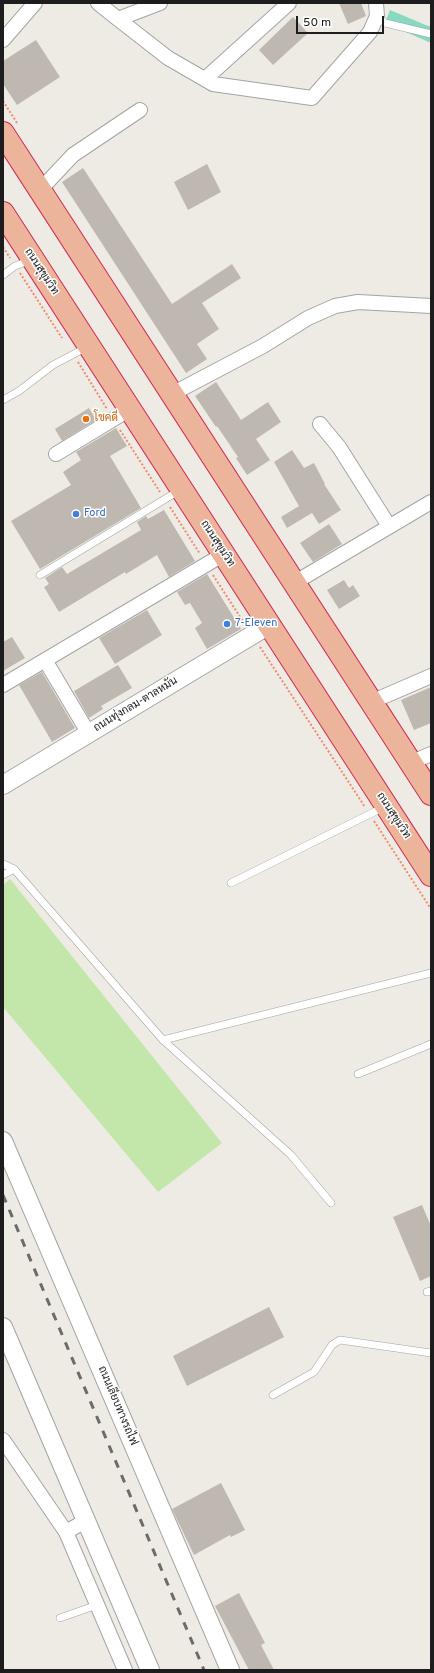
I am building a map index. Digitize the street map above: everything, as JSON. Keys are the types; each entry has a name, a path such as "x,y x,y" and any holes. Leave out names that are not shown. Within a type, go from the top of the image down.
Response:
{"highway":[{"path":"3,133 431,794"},
{"name":"ถนนสุขุมวิท","path":"4,218 24,263 215,560 378,810 431,875"}],"street":[{"path":"3,40 35,3"},
{"path":"98,3 168,58 214,84 312,98 370,32 377,9"},
{"path":"118,19 160,3"},
{"path":"206,79 289,3"},
{"path":"40,190 73,155 140,110"},
{"path":"172,394 263,346 308,318 335,306 358,302 431,306"},
{"path":"56,454 122,414"},
{"path":"320,424 339,447 389,526"},
{"path":"294,582 431,502"},
{"path":"3,685 215,560"},
{"name":"ถนนทุ่งกลม-ตาลหมัน","path":"3,785 261,630"},
{"path":"45,660 89,734"},
{"path":"372,702 431,676"},
{"path":"410,762 431,754"},
{"name":"ถนนเลียบทางรถไฟ","path":"3,1141 230,1670"},
{"path":"3,1327 150,1670"},
{"path":"3,1440 66,1532 125,1670"},
{"path":"66,1532 87,1520"}],"lane":[{"path":"377,9 386,23 431,34"},
{"path":"3,275 24,263"},
{"path":"3,400 19,391 53,365 81,350"},
{"path":"40,575 173,494"},
{"path":"231,883 378,810"},
{"path":"3,864 14,868 163,1040 291,1155 331,1203"},
{"path":"3,875 14,868"},
{"path":"163,1040 431,973"},
{"path":"358,1074 431,1044"},
{"path":"273,1395 314,1372 332,1345 340,1340 431,1353"},
{"path":"60,1618 97,1605"}],"path":[{"path":"3,247 24,263 378,810 431,910"}],"green space":[{"path":"390,10 431,26 431,43 385,23"},
{"path":"10,879 222,1143 158,1192 3,1007 3,885"}],"building":[{"path":"339,3 361,3 366,16 348,24"},
{"path":"293,17 308,33 273,65 259,50"},
{"path":"36,40 60,77 17,105 3,84 3,61"},
{"path":"207,164 221,192 188,210 174,182"},
{"path":"83,168 172,304 232,264 241,278 202,303 219,329 197,344 207,359 186,373 62,182"},
{"path":"216,382 241,420 268,402 281,422 256,439 270,460 247,475 236,458 238,457 195,396"},
{"path":"89,408 96,420 62,441 55,429"},
{"name":"Ford","path":"116,428 127,446 110,456 141,508 40,569 11,521 71,485 63,472 81,460 76,452"},
{"path":"292,450 304,468 314,463 324,484 341,510 319,524 312,513 287,528 281,517 299,506 274,462"},
{"path":"164,510 195,561 169,577 157,555 126,574 125,572 59,612 44,587 49,584 45,578 62,567 67,574 141,530 137,522 146,516 148,519"},
{"path":"329,524 342,544 313,562 300,543"},
{"path":"207,574 241,629 207,649 195,628 202,623 190,603 185,605 177,592"},
{"path":"344,580 349,588 353,585 360,596 339,609 327,590"},
{"path":"147,610 162,635 115,664 99,638"},
{"path":"12,637 25,658 3,671 3,642"},
{"path":"118,665 132,688 101,706 103,709 89,718 74,691"},
{"path":"42,672 75,728 52,742 19,685"},
{"path":"431,687 431,723 414,730 401,700"},
{"path":"422,1205 431,1226 431,1276 420,1281 393,1217"},
{"path":"269,1307 284,1337 187,1386 173,1356"},
{"path":"221,1483 245,1530 231,1537 230,1535 194,1555 172,1509"},
{"path":"239,1593 265,1643 261,1645 274,1670 249,1670 215,1606"}],"railway":[{"path":"3,1195 204,1670"}],"place":[{"name":"โชคดี","path":"86,419"},
{"name":"Ford","path":"76,514"},
{"name":"7-Eleven","path":"227,624"}]}
